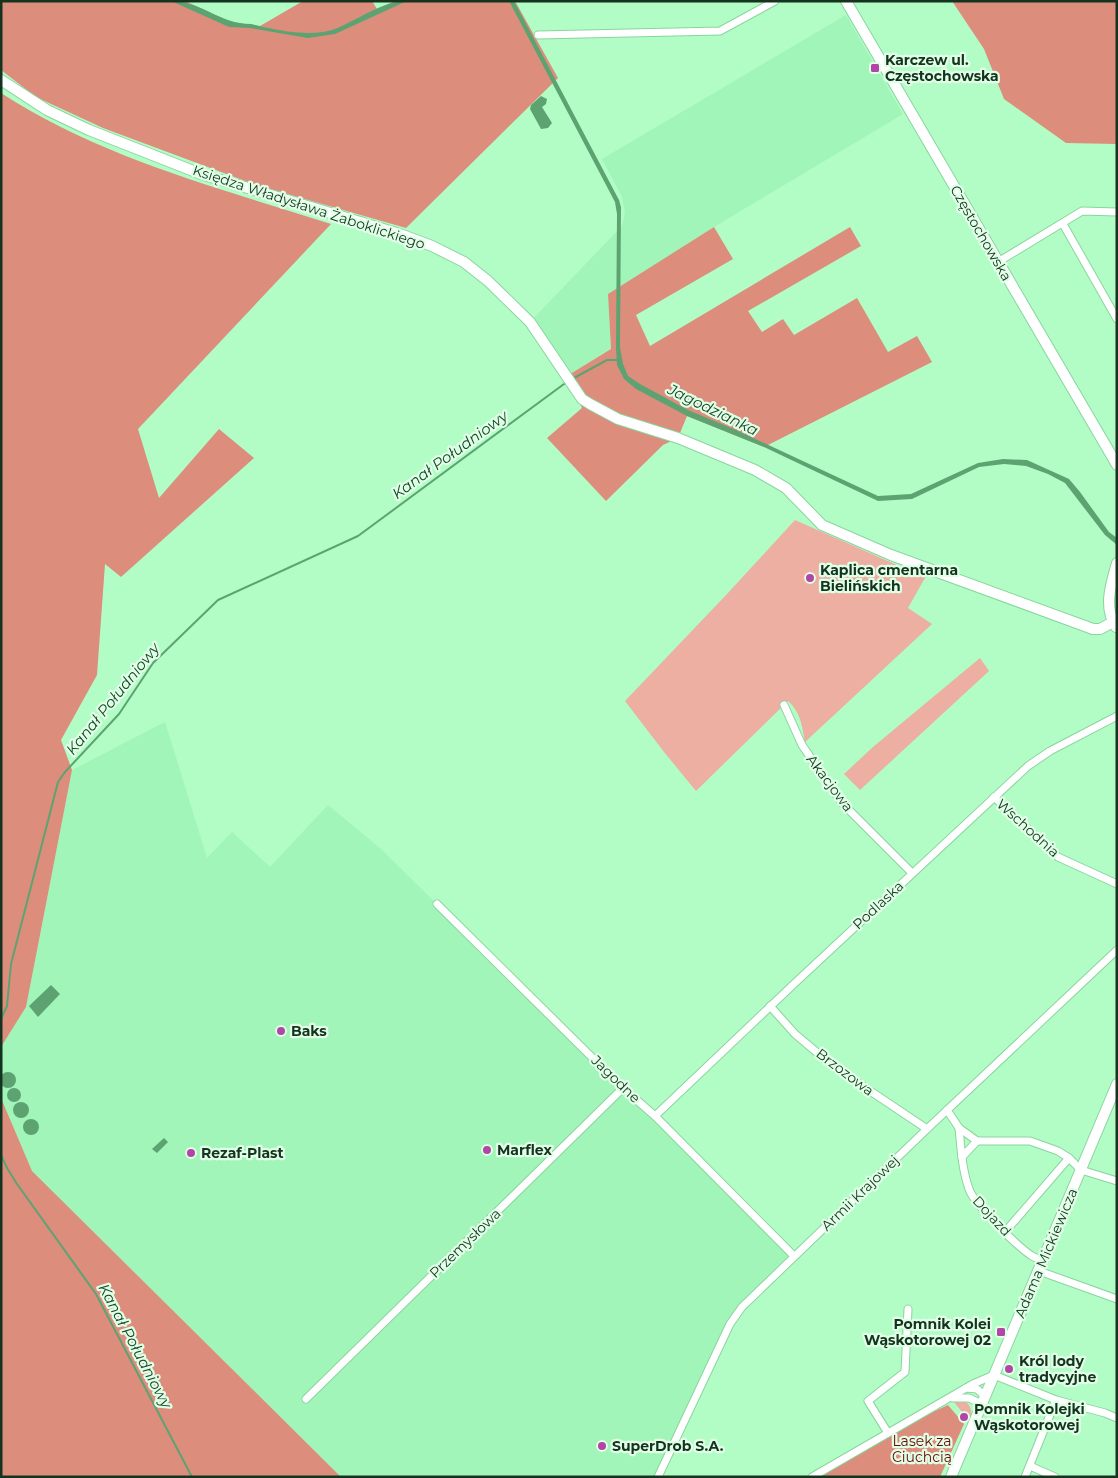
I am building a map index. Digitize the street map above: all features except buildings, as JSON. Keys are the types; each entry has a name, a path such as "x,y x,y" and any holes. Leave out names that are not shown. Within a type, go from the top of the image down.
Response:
{"street":[{"path":"538,35 720,31 775,1"},
{"name":"Częstochowska","path":"846,1 1117,465"},
{"name":"Księdza Władysława Żaboklickiego","path":"1,80 47,110 89,130 201,174 400,234 432,246 464,262 488,281 530,322 582,398 618,419 678,438 755,470 786,488 822,525 891,555 1092,629 1115,625"},
{"path":"998,262 1082,211 1117,212"},
{"path":"1063,224 1117,319"},
{"path":"1115,625 1108,605 1117,563"},
{"name":"Akacjowa","path":"784,706 802,745 842,803 912,873"},
{"name":"Podlaska","path":"655,1116 994,797 1036,761 1117,716"},
{"name":"Wschodnia","path":"994,797 1058,857 1117,884"},
{"name":"Jagodne","path":"437,904 623,1088 655,1116 794,1256"},
{"name":"Armii Krajowej","path":"658,1477 730,1324 742,1307 1117,950"},
{"name":"Brzozowa","path":"770,1006 795,1034 834,1066 927,1129"},
{"name":"Adama Mickiewicza","path":"950,1477 1081,1170 1113,1101 1117,1084"},
{"name":"Przemysłowa","path":"306,1399 623,1088"},
{"name":"Dojazd","path":"947,1110 959,1128 977,1141"},
{"name":"Dojazd","path":"959,1128 963,1169 970,1191 981,1208 1041,1266 1117,1299"},
{"path":"962,1157 977,1141 1030,1141 1058,1150 1081,1170 1117,1181"},
{"path":"1006,1232 1069,1158"},
{"path":"888,1433 868,1400 905,1372 908,1308"},
{"path":"812,1477 966,1388 994,1375 1056,1400 1117,1418"},
{"path":"966,1388 977,1389 983,1400"},
{"path":"950,1398 961,1397 983,1400"},
{"path":"1025,1477 1056,1400"},
{"path":"1030,1466 1055,1477"}],"shaded area":[{"path":"171,1 192,5 240,23 282,31 316,33 335,29 379,7 407,1 335,34 308,38 250,28 229,27"},
{"path":"509,1 514,1 619,200 621,207 620,347 623,364 628,376 688,410 736,430 878,496 911,494 978,463 1003,459 1027,460 1069,479 1109,532 1117,538 1117,545 1105,535 1065,483 1026,466 1004,464 979,467 912,499 878,501 764,447 687,416 636,389 624,379 617,365 616,348 617,214 615,202"},
{"path":"846,15 903,114 714,227 608,294 611,349 567,376 530,322 622,226 625,213 622,197 602,159"},
{"path":"541,96 547,99 546,104 542,107 552,123 548,128 541,129 530,109 531,105"},
{"path":"795,520 926,576 908,608 932,624 805,742 798,715 788,701 696,791 625,701"},
{"path":"980,658 989,671 860,790 844,774 873,747"},
{"path":"165,722 207,858 232,832 270,867 328,805 381,849 794,1256 742,1307 658,1477 341,1477 32,1171 1,1098 1,1047 26,1007 72,770"},
{"path":"51,985 60,994 38,1017 29,1006"},
{"path":"8,1072 16,1080 8,1088 0,1080"},
{"path":"11,1088 17,1088 21,1095 17,1102 11,1102 7,1098 7,1092"},
{"path":"21,1102 29,1110 21,1118 13,1110"},
{"path":"31,1119 39,1127 31,1135 23,1127"},
{"path":"164,1138 168,1142 157,1153 152,1149"},
{"path":"964,1400 969,1405 971,1411 971,1417 967,1423 968,1413 963,1413 953,1401"}],"green space":[{"path":"1,1 185,1 230,22 260,26 303,1 372,1 377,9 395,1 515,1 558,78 406,228 256,185 103,128 36,97 1,70"},
{"path":"952,1 1117,1 1117,144 1066,143 1004,99 984,49"},
{"path":"1,93 39,116 120,154 204,184 331,224 138,429 159,498 219,429 254,458 121,577 105,564 97,675 61,740 72,770 26,1007 1,1047"},
{"path":"714,227 733,259 636,315 650,346 850,227 861,246 748,311 762,332 783,319 794,335 857,298 888,352 917,336 932,362 764,447 687,416 678,438 663,445 606,501 547,438 582,408 567,376 611,349 608,294"},
{"path":"1,1098 32,1171 341,1477 1,1477"},
{"name":"Lasek za Ciuchcią","path":"948,1405 964,1424 940,1477 812,1477 888,1433"}],"waterway":[{"name":"Kanał Południowy","path":"574,378 607,360 617,360"},
{"name":"Kanał Południowy","path":"1,1019 7,1006 11,964 58,782 119,714 153,663 218,600 358,536 564,384"},
{"name":"Kanał Południowy","path":"1,1155 17,1184 96,1294 192,1477"}],"place":[{"name":"Karczew ul. Częstochowska","path":"875,68"},
{"name":"Kaplica cmentarna Bielińskich","path":"810,578"},
{"name":"Baks","path":"281,1031"},
{"name":"Marflex","path":"487,1150"},
{"name":"Rezaf-Plast","path":"191,1153"},
{"name":"Pomnik Kolei Wąskotorowej 02","path":"1001,1332"},
{"name":"Król lody tradycyjne","path":"1009,1369"},
{"name":"Pomnik Kolejki Wąskotorowej","path":"964,1417"},
{"name":"SuperDrob S.A.","path":"602,1446"}],"water label":[{"name":"Jagodzianka","path":"713,410"}]}
